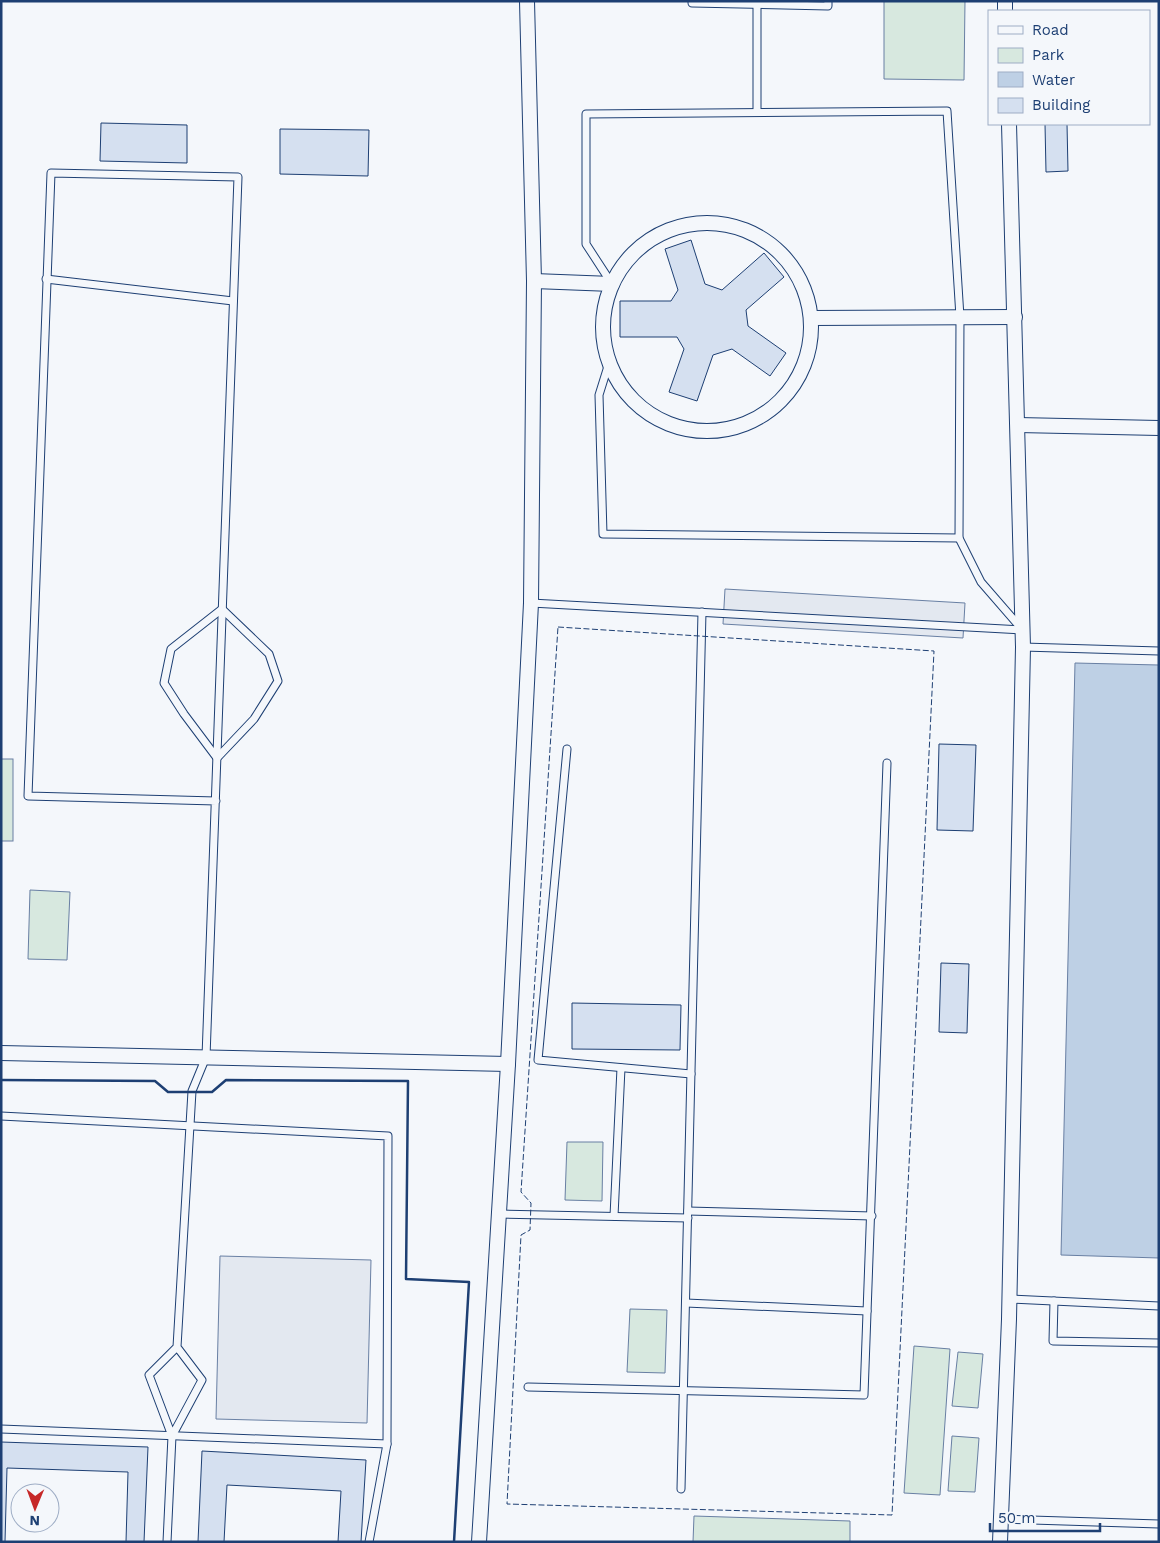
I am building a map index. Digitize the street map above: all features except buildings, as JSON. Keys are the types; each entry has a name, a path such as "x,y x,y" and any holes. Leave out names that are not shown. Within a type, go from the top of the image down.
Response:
{"street":[{"path":"479,1542 508,1064 532,603 534,281 527,1"},
{"path":"1000,1542 1010,1299 1023,647 1009,125"},
{"path":"693,224 721,225 755,235 772,246 787,261 799,278 807,297 811,318 810,343 803,367 791,388 774,406 760,416 730,428 705,431 680,427 657,418 637,404 626,391 609,363 603,336 604,310 612,284 623,266 637,250 654,238 673,229 693,224"},
{"path":"534,281 612,284"},
{"path":"811,318 1015,317"},
{"path":"1018,425 1159,428"},
{"path":"1,1053 508,1064"}],"lane":[{"path":"692,1 692,3 828,6 828,1"},
{"path":"757,5 757,112"},
{"path":"612,284 586,244 586,114 947,111 960,317 959,538 981,582 1022,630"},
{"path":"172,1436 202,1380 177,1347 192,1091 206,1057 216,801 238,177 51,173 28,796 216,801"},
{"path":"46,279 233,301"},
{"path":"609,363 599,395 603,534 959,538"},
{"path":"532,603 1022,630"},
{"path":"217,758 254,719 278,681 269,654 222,608"},
{"path":"217,758 184,714 164,683 172,649 222,608"},
{"path":"681,1489 702,612"},
{"path":"1023,647 1159,651"},
{"path":"567,749 538,1060 691,1074"},
{"path":"528,1387 864,1396 887,763"},
{"path":"614,1216 621,1068"},
{"path":"1,1116 388,1136 387,1444 369,1542"},
{"path":"499,1214 872,1216"},
{"path":"1010,1299 1159,1306"},
{"path":"1054,1301 1053,1342 1159,1343"},
{"path":"686,1303 868,1311"},
{"path":"167,1542 172,1436 149,1375 177,1347"},
{"path":"1,1429 387,1444"},
{"path":"1000,1519 1159,1524"}],"green space":[{"path":"884,1 965,1 964,80 884,79"},
{"path":"1,759 13,759 13,841 1,841"},
{"path":"30,890 70,892 67,960 28,959"},
{"path":"567,1142 603,1142 602,1201 565,1200"},
{"path":"630,1309 667,1310 665,1373 627,1372"},
{"path":"914,1346 950,1349 940,1495 904,1493"},
{"path":"958,1352 983,1354 978,1408 952,1406"},
{"path":"952,1436 979,1438 975,1492 948,1491"},
{"path":"694,1516 850,1521 850,1542 693,1542"}],"shaded area":[{"path":"725,589 965,603 963,638 723,624"},
{"path":"220,1256 371,1260 367,1423 216,1419"}],"water":[{"path":"1075,663 1159,665 1159,1258 1061,1255"}],"fence":[{"path":"558,627 934,651 892,1515 507,1504 521,1235 530,1230 531,1203 521,1192 558,627"}],"wall":[{"path":"1,1080 155,1081 168,1092 212,1092 226,1080 408,1081 406,1279 469,1282 454,1542"}]}
